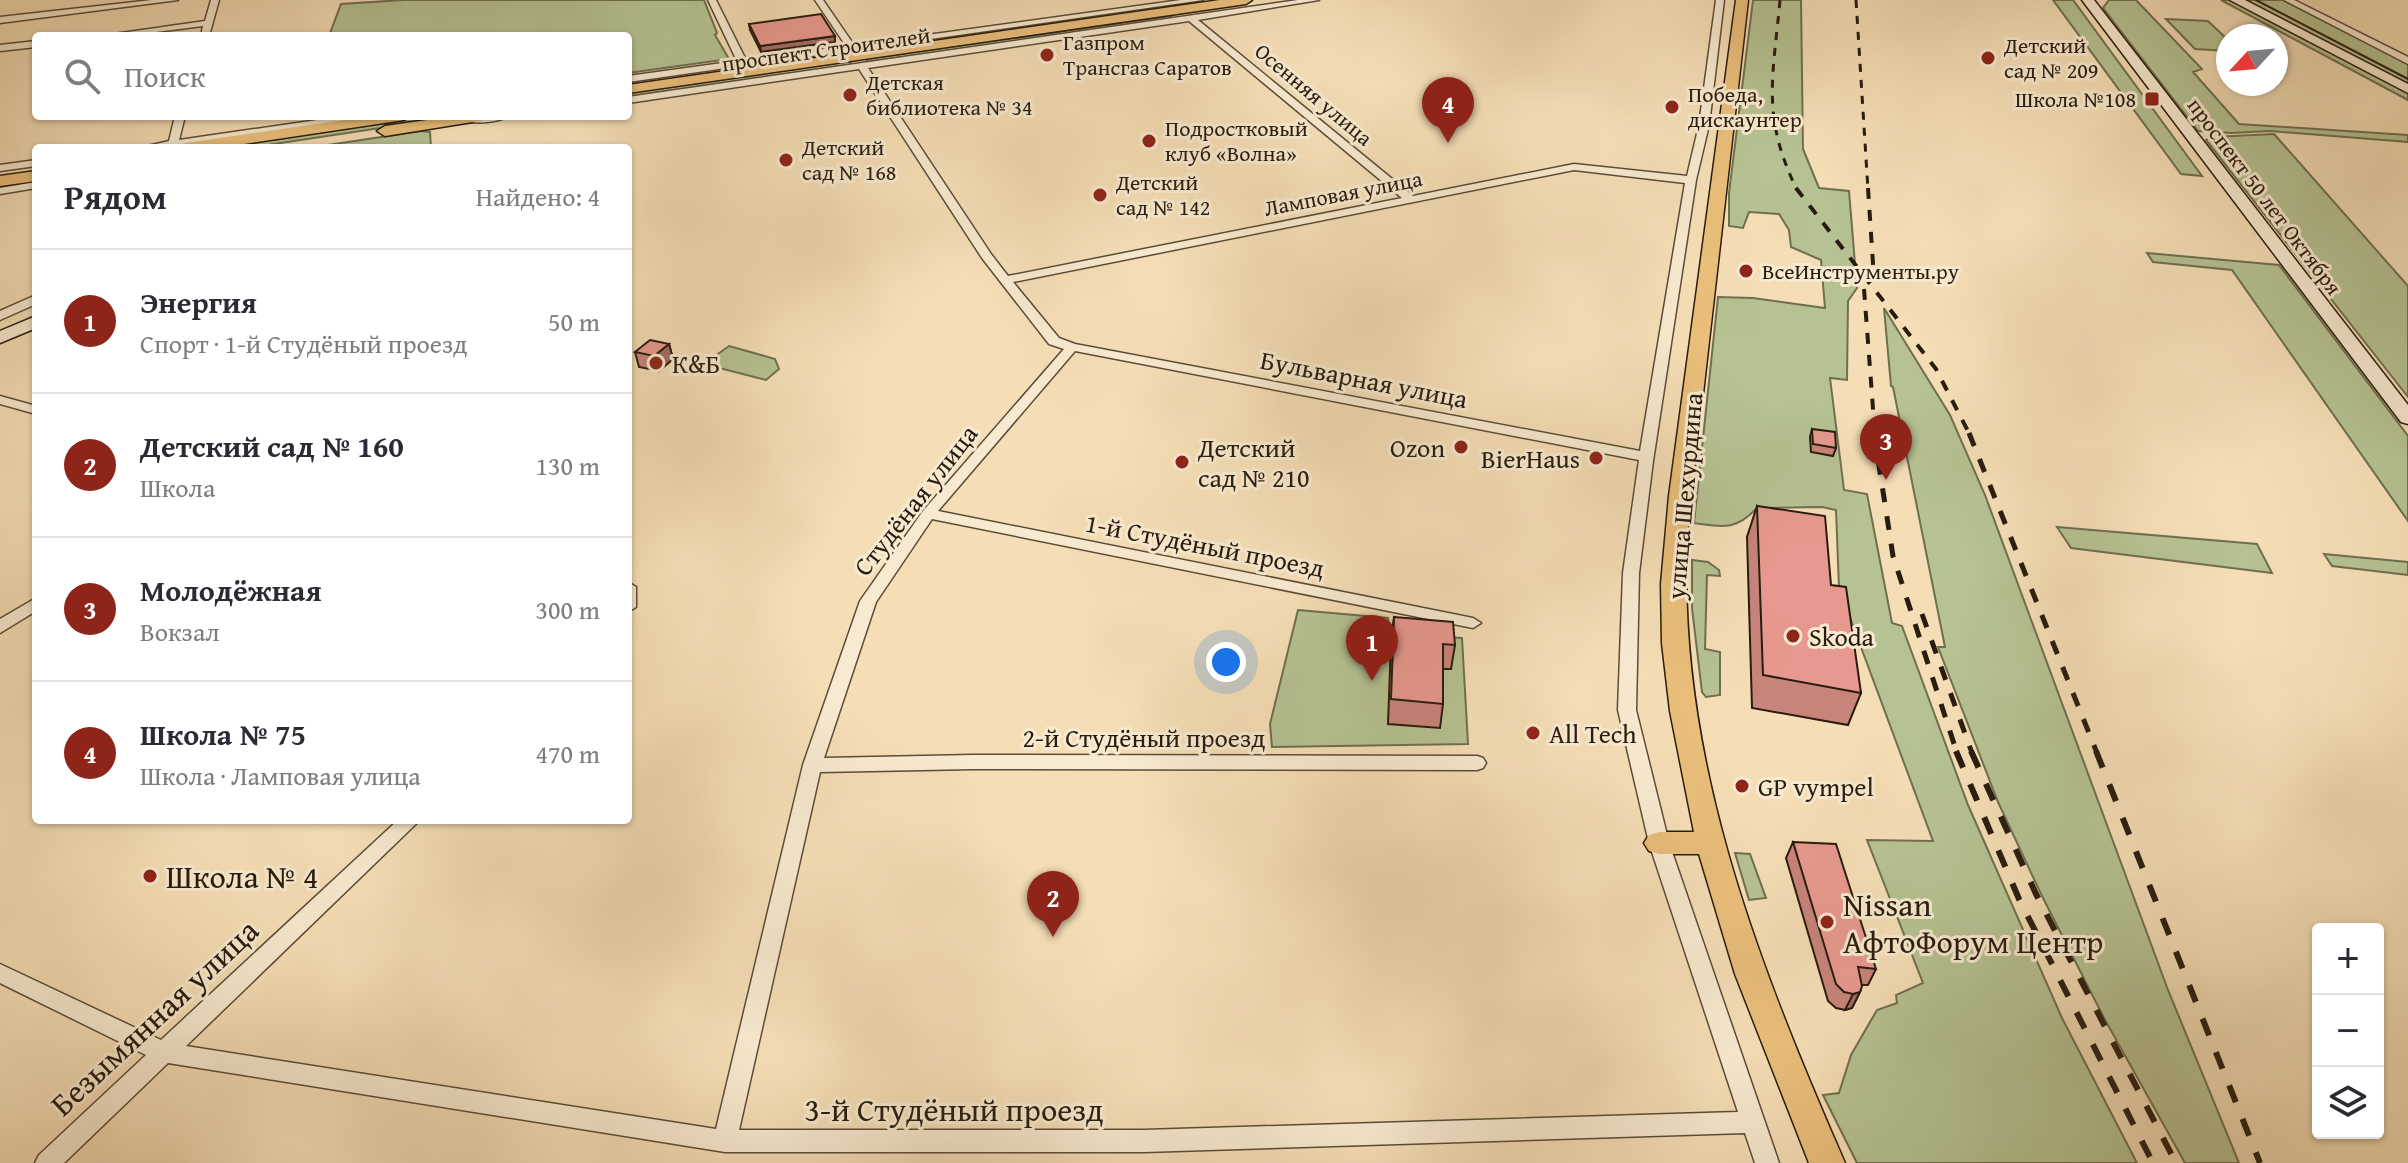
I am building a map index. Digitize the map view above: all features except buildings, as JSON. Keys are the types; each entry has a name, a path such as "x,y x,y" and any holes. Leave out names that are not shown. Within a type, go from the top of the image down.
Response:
{"main road":[{"name":"проспект Строителей","path":"632,88 1246,0"},
{"name":"улица Шехурдина","path":"1742,0 1708,252 1675,545 1675,640 1686,726 1712,843 1744,956 1796,1095 1827,1163"},
{"name":"проспект 50 лет Октября","path":"2088,0 2408,418"},
{"path":"2236,0 2408,89"},
{"path":"198,144 375,120"},
{"path":"301,144 462,120"},
{"path":"0,181 32,177"},
{"path":"0,338 32,323"},
{"path":"1659,843 1712,843"}],"street":[{"path":"0,20 174,0"},
{"path":"206,32 215,0"},
{"path":"712,0 743,64"},
{"path":"819,0 852,48"},
{"name":"проспект Строителей","path":"632,78 1199,0"},
{"name":"проспект Строителей","path":"632,99 1315,0"},
{"path":"1720,0 1704,125 1691,180 1631,573 1627,710 1659,843 1767,1163"},
{"path":"2288,0 2408,61"},
{"name":"Осенняя улица","path":"1191,18 1411,200"},
{"path":"136,32 208,23"},
{"path":"0,48 32,44"},
{"path":"862,66 1004,280 1054,341 1072,347"},
{"path":"176,144 179,120"},
{"path":"194,144 341,120"},
{"path":"444,123 470,120"},
{"path":"0,168 32,164"},
{"name":"Ламповая улица","path":"1004,280 1574,167 1691,180"},
{"path":"0,191 32,186"},
{"path":"0,316 32,301"},
{"name":"Бульварная улица","path":"1072,347 1647,457"},
{"name":"Студёная улица","path":"725,1141 812,765 868,601 928,514 1072,347"},
{"path":"0,400 32,409"},
{"name":"1-й Студёный проезд","path":"928,514 1473,623"},
{"path":"0,627 32,606"},
{"name":"2-й Студёный проезд","path":"812,765 973,762 1477,763"},
{"name":"Безымянная улица","path":"47,1163 406,824"},
{"name":"3-й Студёный проезд","path":"0,973 163,1052 725,1141 1144,1141 1752,1122"}],"green space":[{"path":"403,0 704,0 717,33 715,35 729,59 632,72 632,32 330,32 341,4"},
{"path":"1753,0 1801,0 1803,149 1819,188 1849,191 1857,288 1848,301 1847,380 1830,378 1844,490 1867,494 1892,623 1902,626 1968,805 2062,1018 2137,1163 1857,1163 1823,1095 1839,1093 1851,1055 1877,1010 1897,1003 1896,995 1923,983 1867,840 1933,841 1839,588 1836,510 1822,507 1757,508 1742,521 1728,526 1694,523 1718,297 1753,298 1825,308 1821,260 1791,247 1789,230 1779,214 1749,212 1743,228 1729,226 1729,193"},
{"path":"2053,0 2073,0 2202,176 2181,174"},
{"path":"2109,0 2136,0 2202,69 2193,72 2239,124 2408,135 2408,142 2270,131 2198,131 2103,8"},
{"path":"2221,0 2233,0 2279,24 2266,24"},
{"path":"2241,0 2283,0 2408,63 2408,87 2288,24"},
{"path":"1170,16 1174,19 868,62 866,59"},
{"path":"2166,19 2208,21 2216,29 2216,50 2195,49"},
{"path":"2288,29 2408,91 2408,100 2288,36"},
{"path":"850,61 852,65 632,97 632,92"},
{"path":"391,120 433,120 274,144 226,144"},
{"path":"421,131 430,132 431,144 335,144"},
{"path":"2274,134 2408,286 2408,397 2206,140 2212,137"},
{"path":"2147,253 2279,265 2408,436 2408,521 2232,270 2153,262"},
{"path":"1884,308 1950,415 1985,495 2168,990 2239,1163 2185,1163 2104,1018 1998,802 1938,647 1945,647 1891,386"},
{"path":"729,346 775,359 779,369 766,380 704,364"},
{"path":"2057,527 2257,544 2272,573 2071,548"},
{"path":"2324,554 2408,562 2408,575 2332,566"},
{"path":"1692,560 1708,562 1719,570 1720,576 1707,575 1705,649 1720,652 1720,695 1706,697 1702,692 1692,608"},
{"path":"1298,610 1388,618 1390,634 1462,638 1468,744 1272,747 1270,724"},
{"path":"1735,853 1750,854 1766,898 1749,900"}],"tram line":[{"path":"2256,0 2408,79"}],"railway":[{"path":"1780,0 1772,96 1778,140 1796,188"},
{"path":"1856,0 1868,190"},
{"path":"1796,188 1936,369 1969,433"},
{"path":"1868,188 1874,279"},
{"path":"1864,289 1875,435"},
{"path":"1874,433 1893,556 1957,753"},
{"path":"1969,433 2097,753"},
{"path":"1922,614 1972,753"},
{"path":"1956,751 2019,899 2153,1163"},
{"path":"1971,751 2036,894 2176,1163"},
{"path":"2096,751 2260,1163"}],"place":[{"name":"Газпром Трансгаз Саратов","path":"1047,55"},
{"name":"Детский сад № 209","path":"1988,58"},
{"name":"Детская библиотека № 34","path":"850,95"},
{"name":"Школа №108","path":"2152,99"},
{"name":"Победа, дискаунтер","path":"1672,107"},
{"name":"Подростковый клуб «Волна»","path":"1149,141"},
{"name":"Школа № 75","path":"1448,143"},
{"name":"Детский сад № 168","path":"786,160"},
{"name":"Детский сад № 142","path":"1100,195"},
{"name":"ВсеИнструменты.ру","path":"1746,271"},
{"name":"К&Б","path":"656,363"},
{"name":"Ozon","path":"1461,447"},
{"name":"BierHaus","path":"1596,458"},
{"name":"Детский сад № 210","path":"1182,462"},
{"name":"Молодёжная","path":"1886,480"},
{"name":"Skoda","path":"1793,636"},
{"name":"Энергия","path":"1372,681"},
{"name":"All Tech","path":"1533,733"},
{"name":"GP vympel","path":"1742,786"},
{"name":"Школа № 4","path":"150,876"},
{"name":"Nissan АфтоФорум Центр","path":"1827,922"},
{"name":"Детский сад № 160","path":"1053,937"}]}
